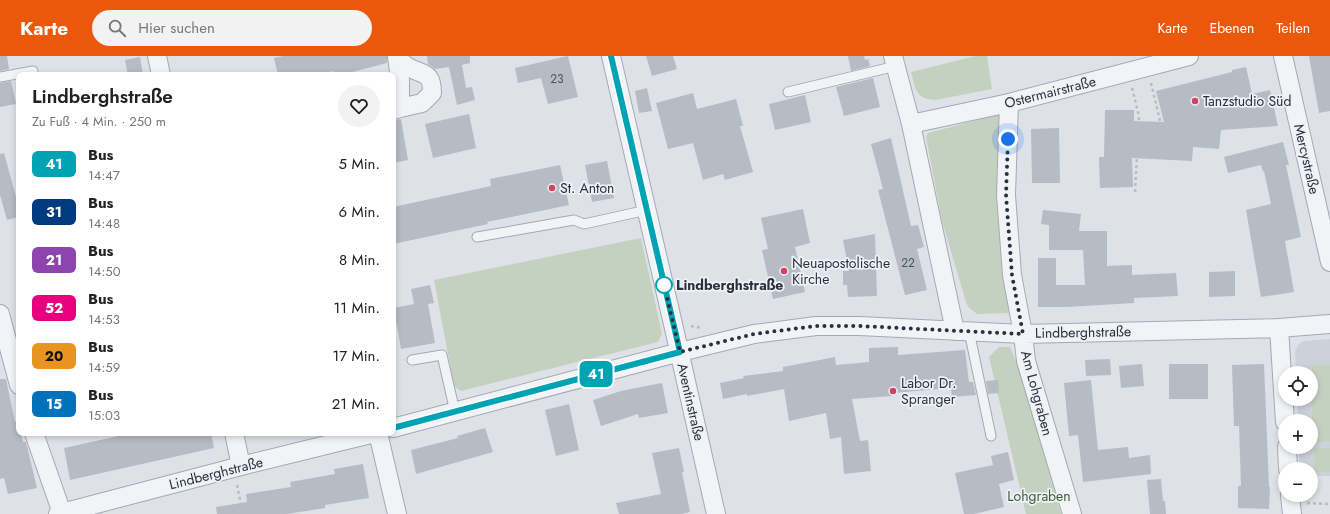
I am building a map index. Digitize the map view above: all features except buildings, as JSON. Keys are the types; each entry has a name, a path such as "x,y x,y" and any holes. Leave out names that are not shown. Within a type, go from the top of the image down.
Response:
{"street":[{"path":"157,56 160,72"},
{"name":"Aventinstraße","path":"611,56 716,514"},
{"name":"Ostermairstraße","path":"911,124 1009,103 1189,56"},
{"name":"Mercystraße","path":"1283,56 1330,262"},
{"path":"397,57 407,67 426,74 430,80 432,93 422,103 396,109 400,84 397,57"},
{"path":"895,61 962,331"},
{"name":"Am Lohgraben","path":"1009,103 1006,195 1012,275 1023,334 1026,361 1072,514"},
{"path":"0,314 16,374"},
{"name":"Lindberghstraße","path":"396,427 680,352 754,334 816,326 866,326 1023,334 1279,328 1330,324"},
{"path":"1279,328 1284,414"},
{"path":"35,436 60,513"},
{"path":"234,436 237,467"},
{"name":"Lindberghstraße","path":"60,513 363,436"},
{"path":"379,436 396,514"}],"lane":[{"path":"788,92 895,61"},
{"path":"28,72 33,71"},
{"path":"0,77 16,74"},
{"path":"477,237 574,220 584,224 647,210"},
{"path":"962,331 991,436"},
{"path":"412,360 442,354 455,412"}],"path":[{"path":"1147,67 1162,129 1196,132 1196,144"},
{"path":"1127,72 1139,116 1135,192"},
{"path":"686,323 689,326 697,328 710,327"},
{"path":"237,467 243,514"},
{"path":"1291,504 1330,504"}],"shaded area":[{"path":"1330,339 1330,476 1318,476 1318,462 1299,462 1299,454 1318,454 1318,414 1298,414 1297,406 1318,406 1318,366 1296,366 1295,351 1299,344 1304,341"}],"green space":[{"path":"976,56 987,56 992,89 936,100 924,98 916,89 911,72"},
{"path":"996,115 1001,116 1012,312 977,314 969,308 966,302 942,221 926,137 928,133"},
{"path":"641,238 662,334 658,342 461,391 454,386 434,280"},
{"name":"Lohgraben","path":"999,347 1010,347 1020,371 1061,514 1026,514 989,357"},
{"path":"1330,365 1330,441 1318,442 1318,414 1312,414 1312,406 1318,406 1318,366 1312,366"},
{"path":"1318,448 1330,448 1330,472 1318,472 1318,462 1314,462 1314,454 1318,454"}],"bus line":[{"name":"41","path":"396,427 680,352 611,56"}],"place":[{"name":"Tanzstudio Süd","path":"1195,101"},
{"name":"St. Anton","path":"552,188"},
{"name":"Neuapostolische Kirche","path":"784,271"},
{"name":"Lindberghstraße","path":"664,285"},
{"name":"Labor Dr. Spranger","path":"893,391"}],"route":[{"path":"664,285 680,352 754,334 816,326 885,327 1023,334 1012,275 1006,195 1008,139"}]}
